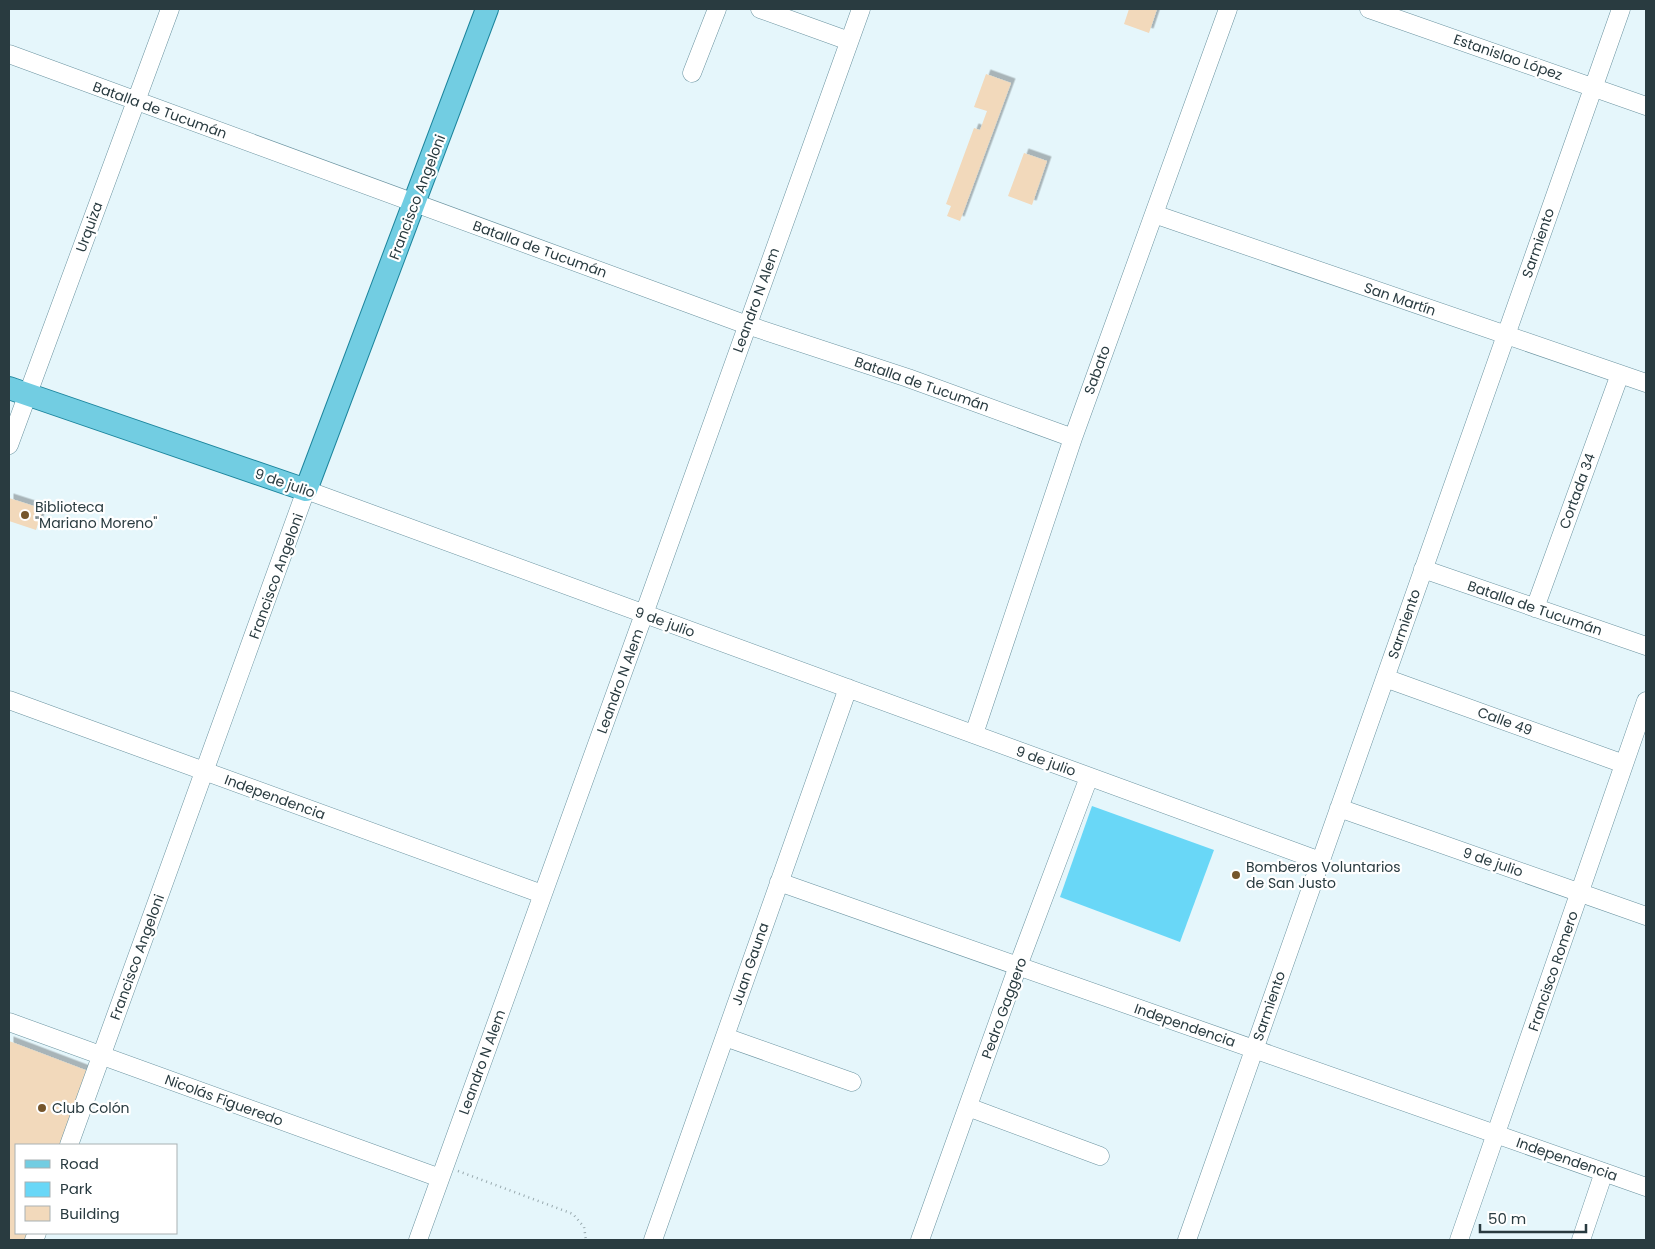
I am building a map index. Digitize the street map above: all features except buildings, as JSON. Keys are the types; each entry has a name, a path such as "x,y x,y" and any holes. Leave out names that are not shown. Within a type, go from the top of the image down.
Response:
{"main road":[{"name":"Francisco Angeloni","path":"306,490 488,9"},
{"name":"9 de julio","path":"18,391 306,490"}],"street":[{"name":"Urquiza","path":"9,445 18,391 136,101 170,9"},
{"path":"692,73 716,9"},
{"path":"760,9 849,42"},
{"name":"Leandro N Alem","path":"418,1240 861,9"},
{"name":"Sabato","path":"974,734 1073,438 1228,9"},
{"name":"Estanislao López","path":"1369,9 1646,106"},
{"name":"Sarmiento","path":"1187,1240 1621,9"},
{"name":"Batalla de Tucumán","path":"9,54 747,325 908,378 1073,438"},
{"name":"San Martín","path":"1154,214 1646,383"},
{"name":"Cortada 34","path":"1535,608 1620,374"},
{"name":"9 de julio","path":"306,490 1320,861"},
{"name":"Francisco Angeloni","path":"68,1144 306,490"},
{"name":"Batalla de Tucumán","path":"1423,569 1646,646"},
{"name":"Calle 49","path":"1385,678 1624,764"},
{"name":"Juan Gauna","path":"653,1240 848,688"},
{"name":"Independencia","path":"9,700 542,894"},
{"name":"Francisco Romero","path":"1459,1240 1646,701"},
{"name":"Pedro Gaggero","path":"920,1240 1018,966 1089,776"},
{"name":"9 de julio","path":"1339,808 1646,916"},
{"name":"Independencia","path":"780,882 1646,1187"},
{"name":"Nicolás Figueredo","path":"9,1022 101,1056 442,1172"},
{"path":"724,1038 852,1082"},
{"path":"968,1107 1100,1156"},
{"path":"1581,1240 1604,1172"}],"path":[{"path":"442,1172 573,1214 584,1227 586,1240"}],"green space":[{"path":"1092,806 1214,850 1180,942 1060,897"}],"place":[{"name":"Biblioteca \"Mariano Moreno\"","path":"25,515"},
{"name":"Bomberos Voluntarios de San Justo","path":"1236,875"},
{"name":"Club Colón","path":"42,1108"}]}
